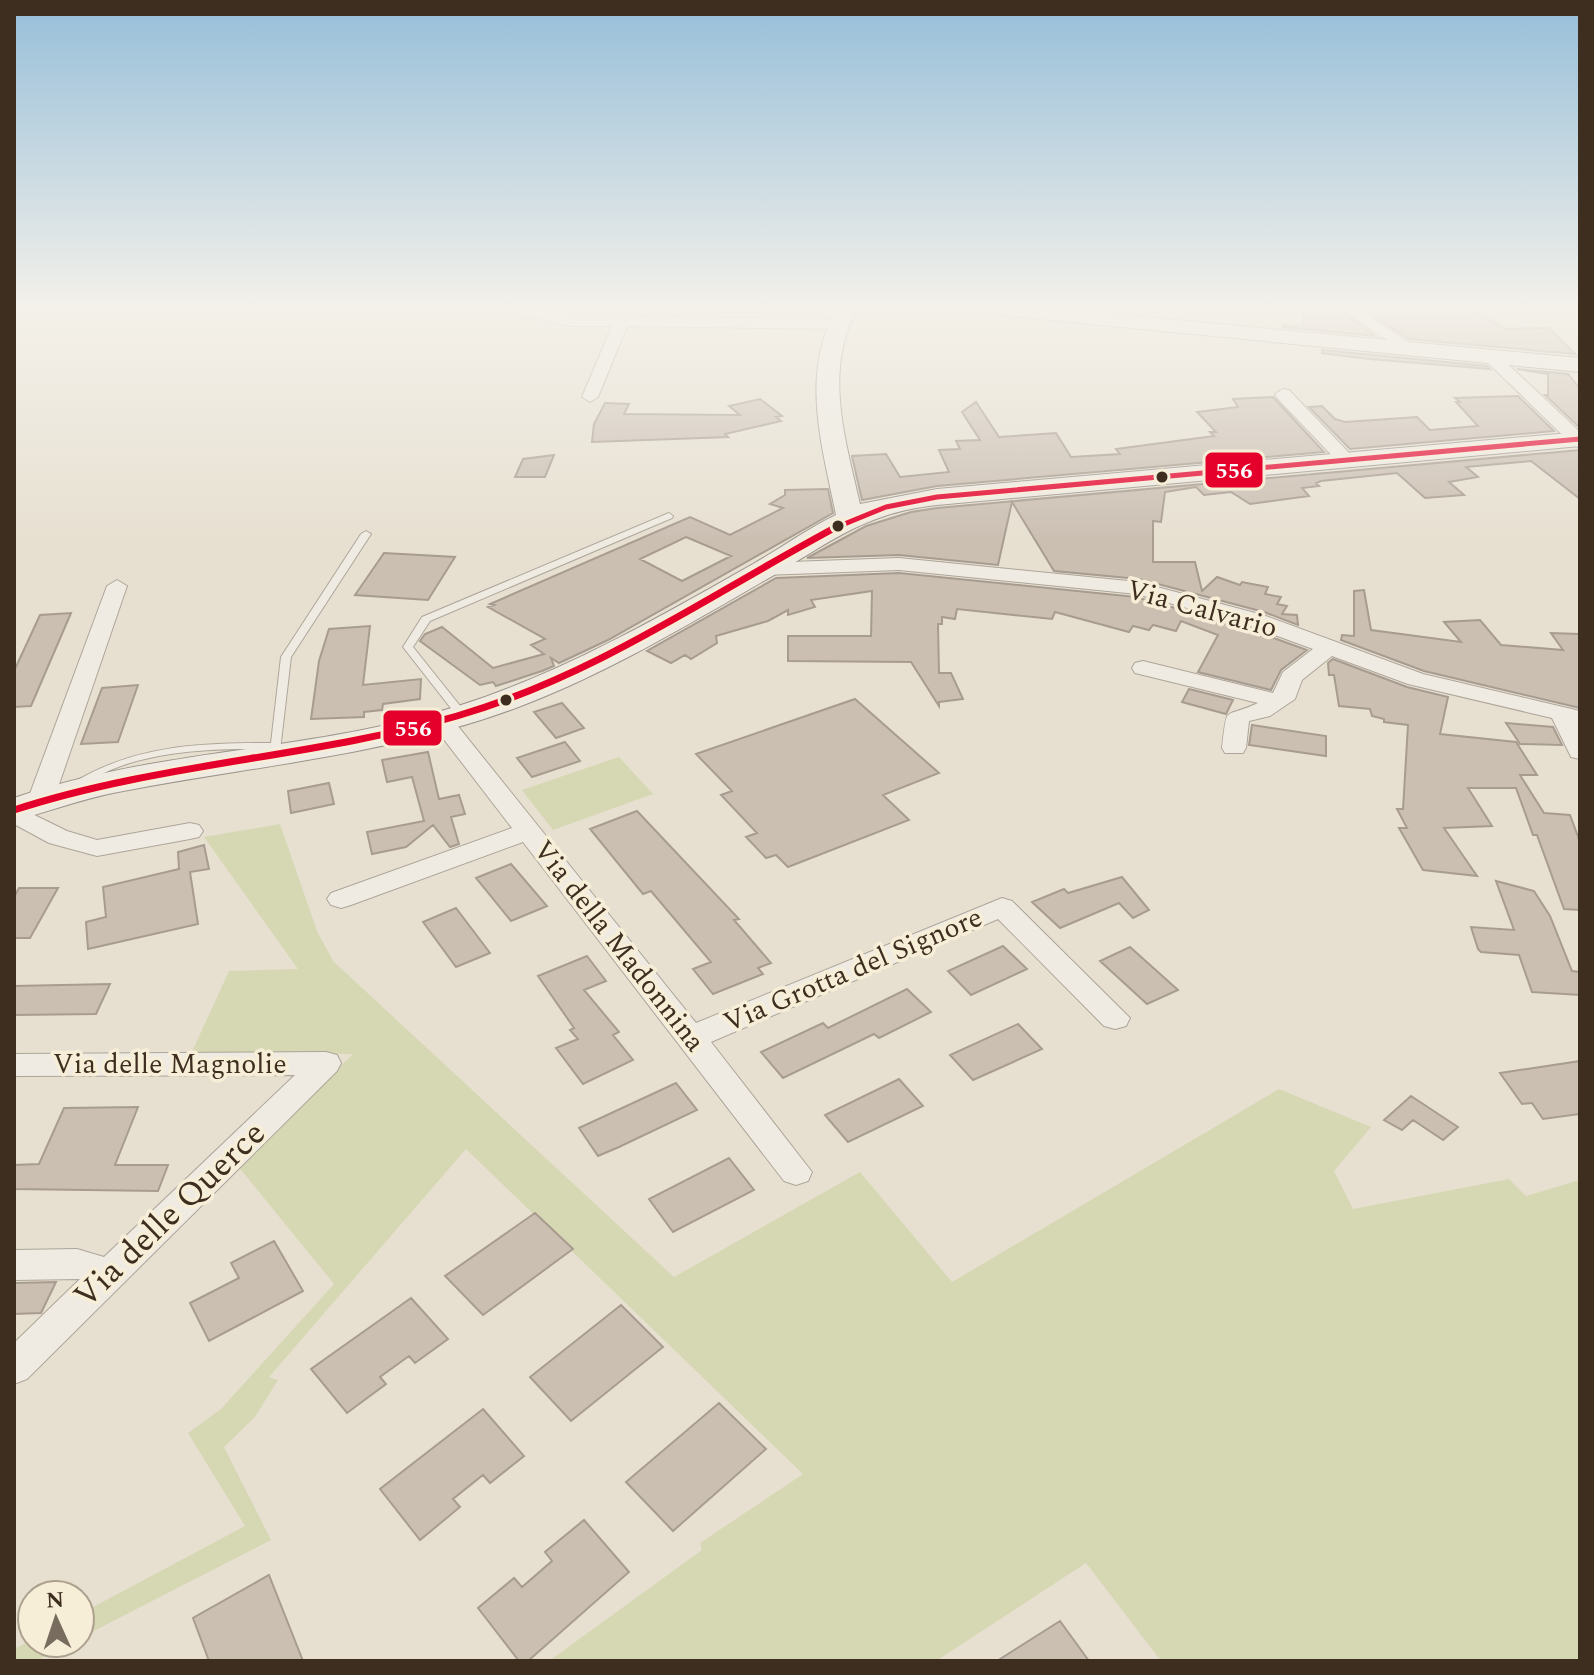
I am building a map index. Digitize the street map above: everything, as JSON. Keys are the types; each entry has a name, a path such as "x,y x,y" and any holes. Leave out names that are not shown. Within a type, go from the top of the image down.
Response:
{"main road":[{"path":"830,385 838,459 850,518"},
{"path":"33,804 131,780 275,751 375,738 451,717 546,684 764,569 850,518 882,506 937,497 1579,440"}],"street":[{"path":"590,397 595,385"},
{"path":"1521,385 1579,440"},
{"path":"1283,394 1346,460"},
{"path":"796,550 802,558 824,566"},
{"name":"Via Calvario","path":"764,569 899,564 1138,588 1255,620 1416,679 1571,716"},
{"path":"117,586 33,804 58,837 97,848 190,831"},
{"path":"1234,748 1238,716 1262,711 1287,694 1291,677 1329,647"},
{"path":"1143,668 1277,701"},
{"path":"1571,716 1580,752"},
{"name":"Via della Madonnina","path":"451,717 528,831 796,1172"},
{"path":"341,899 528,831"},
{"name":"Via Grotta del Signore","path":"690,1038 1002,907 1115,1018"},
{"name":"Via delle Magnolie","path":"14,1065 326,1063"},
{"name":"Via delle Querce","path":"14,1367 326,1063"},
{"path":"14,1265 76,1264 101,1270 107,1278"}],"lane":[{"path":"451,717 408,647 426,619 669,516"},
{"path":"275,751 286,657 366,534"}],"green space":[{"path":"619,757 653,794 553,830 522,790"},
{"path":"280,824 317,931 333,961 674,1277 860,1172 952,1282 1279,1089 1371,1127 1334,1171 1353,1209 1509,1179 1526,1196 1580,1180 1580,1661 1161,1661 1086,1563 936,1661 549,1661 702,1550 700,1543 803,1474 466,1149 269,1377 278,1380 255,1417 224,1447 271,1540 96,1630 96,1605 245,1526 188,1433 221,1409 334,1284 237,1165 353,1054 191,1054 229,971 298,969 204,837"},
{"path":"14,1649 16,1659 40,1659 14,1661"}],"building":[{"path":"1548,385 1577,385 1580,389 1580,428 1545,395 1548,395"},
{"path":"1518,396 1554,431 1350,449 1309,407 1322,406 1335,419 1345,422 1417,417 1430,430 1478,426 1455,398"},
{"path":"1273,397 1324,452 937,486 862,500 852,456 886,454 900,477 949,472 939,450 960,449 956,441 980,440 962,412 976,402 999,437 1056,433 1071,457 1120,454 1116,449 1214,436 1210,432 1216,432 1197,412 1238,407 1233,399"},
{"path":"760,399 782,416 776,417 781,421 725,434 728,437 592,442 594,424 605,403 629,404 624,414 740,415 729,406"},
{"path":"1580,450 1580,499 1531,461 1466,467 1478,477 1449,482 1464,495 1425,498 1397,473 1321,481 1316,483 1319,486 1302,488 1309,496 1250,504 1231,492 1204,495 1196,487 1165,492 1161,522 1153,521 1153,562 1195,562 1202,591 1217,577 1240,585 1242,582 1268,587 1265,594 1281,597 1277,604 1287,606 1282,614 1297,615 1298,625 1264,612 1139,579 1054,571 1012,502 998,565 899,555 807,558 866,526 911,512 937,508"},
{"path":"554,455 545,477 515,477 523,459"},
{"path":"828,489 833,513 608,640 559,663 551,658 554,666 542,671 496,686 493,682 480,685 420,641 425,634 442,627 493,668 544,654 531,645 545,639 488,607 494,605 490,604 690,517 730,535 783,508 770,504 785,495 785,490","holes":["686,537 731,556 682,581 640,559"]},
{"path":"384,553 455,557 428,600 355,595"},
{"path":"899,573 1136,597 1246,628 1307,650 1281,670 1271,690 1198,672 1218,635 1181,621 1176,631 1153,625 1149,630 1133,626 1129,632 1055,612 1052,619 957,609 955,619 942,617 942,624 938,624 939,673 951,673 963,699 939,702 939,706 911,662 788,661 788,636 871,636 872,591 811,600 815,607 788,615 788,610 768,621 716,636 717,643 691,659 685,655 671,663 647,651 776,578"},
{"path":"1364,590 1371,630 1461,642 1444,622 1480,620 1501,645 1563,650 1551,633 1580,634 1580,708 1424,671 1341,640 1342,635 1354,636 1354,591"},
{"path":"71,613 31,706 14,707 14,671 40,615"},
{"path":"370,626 363,685 421,679 420,699 383,704 382,710 364,712 364,717 311,719 319,661 329,629"},
{"path":"1333,659 1407,687 1448,697 1440,734 1516,742 1537,775 1520,775 1544,813 1570,815 1580,842 1580,910 1564,909 1516,788 1468,788 1492,826 1444,828 1477,876 1423,870 1399,828 1407,828 1397,809 1403,809 1408,725 1384,722 1384,719 1372,716 1370,709 1339,706 1334,675 1329,675 1328,663"},
{"path":"138,685 118,742 81,744 102,688"},
{"path":"1189,689 1233,700 1226,714 1182,702"},
{"path":"855,699 939,773 883,795 909,820 788,867 776,855 766,858 746,837 757,833 721,795 732,791 696,754"},
{"path":"562,703 584,728 556,738 534,712"},
{"path":"1506,723 1553,727 1562,745 1520,744"},
{"path":"1252,725 1326,736 1326,756 1249,745"},
{"path":"565,742 580,761 532,777 517,758"},
{"path":"428,752 439,799 459,795 465,814 451,817 459,844 450,847 433,825 406,847 372,854 367,832 424,821 412,777 387,782 382,760"},
{"path":"329,783 334,804 291,813 288,791"},
{"path":"637,811 739,919 734,920 771,963 758,968 763,974 713,994 693,969 711,962 651,891 643,894 590,829"},
{"path":"204,845 209,869 190,872 198,924 88,949 86,922 106,917 103,887 179,869 178,852"},
{"path":"511,864 547,906 511,921 476,878"},
{"path":"1122,877 1149,910 1133,918 1119,903 1060,928 1032,902 1064,889 1068,893"},
{"path":"1496,881 1534,891 1550,916 1572,971 1580,972 1580,995 1532,992 1519,955 1481,952 1478,949 1471,927 1514,930"},
{"path":"19,888 58,888 30,938 14,938 14,897"},
{"path":"456,908 490,953 456,967 423,922"},
{"path":"1003,946 1027,969 971,995 948,971"},
{"path":"1130,947 1178,990 1147,1004 1100,961"},
{"path":"587,956 606,981 584,990 619,1032 613,1035 633,1060 583,1084 556,1048 578,1039 570,1030 574,1028 538,976"},
{"path":"110,984 96,1014 14,1015 14,986"},
{"path":"907,989 931,1012 879,1038 874,1034 783,1078 761,1052 823,1023 828,1028"},
{"path":"1018,1024 1042,1049 973,1080 950,1055"},
{"path":"1580,1061 1580,1114 1543,1119 1532,1103 1522,1104 1500,1073"},
{"path":"899,1079 923,1106 848,1142 825,1115"},
{"path":"676,1083 697,1110 598,1156 579,1128"},
{"path":"1411,1096 1458,1127 1443,1140 1413,1120 1402,1130 1384,1120"},
{"path":"138,1107 115,1165 168,1165 158,1191 14,1189 14,1165 39,1164 64,1108"},
{"path":"729,1158 754,1190 673,1232 649,1199"},
{"path":"535,1213 573,1249 483,1315 445,1276"},
{"path":"274,1241 303,1291 209,1341 190,1303 239,1278 231,1263"},
{"path":"56,1282 41,1313 14,1314 14,1283"},
{"path":"411,1298 448,1339 415,1363 409,1356 380,1377 386,1384 347,1413 311,1369"},
{"path":"621,1305 663,1347 571,1421 530,1377"},
{"path":"719,1403 766,1449 673,1531 626,1482"},
{"path":"483,1409 524,1456 490,1483 483,1475 453,1499 460,1507 420,1540 380,1489"},
{"path":"584,1520 629,1572 528,1661 519,1661 478,1608 514,1578 522,1587 552,1561 545,1552"},
{"path":"269,1575 303,1661 209,1661 193,1618"},
{"path":"1060,1621 1089,1661 997,1661"}],"transit line":[{"name":"556","path":"14,810 103,785 297,752 419,727 498,703 622,648 844,523 910,501 1580,439"}]}
